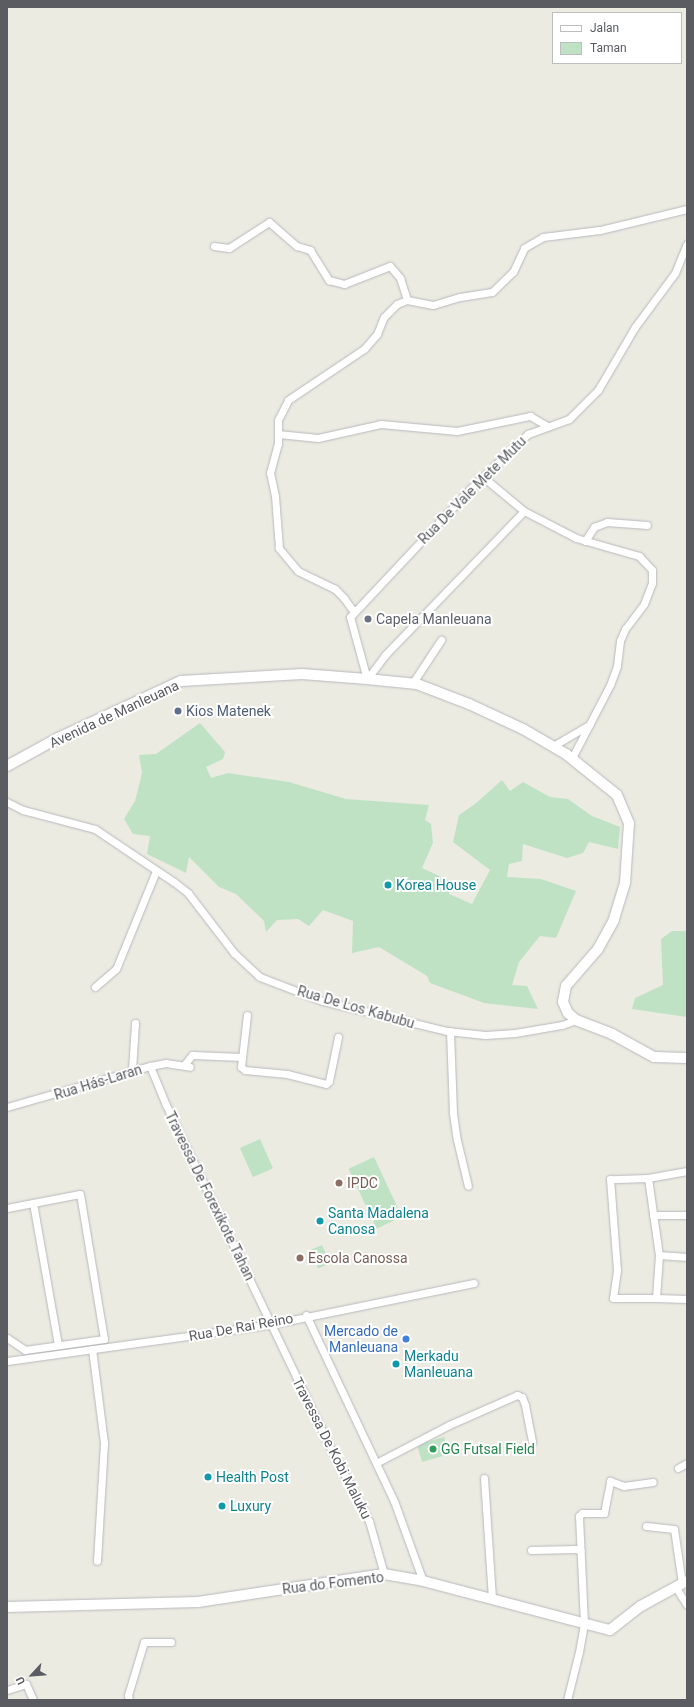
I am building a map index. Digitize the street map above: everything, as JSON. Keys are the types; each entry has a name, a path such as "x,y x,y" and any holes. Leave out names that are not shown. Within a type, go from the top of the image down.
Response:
{"street":[{"path":"367,679 350,617 354,612 344,598 334,589 298,571 279,548 275,496 270,473 278,434 280,410 288,400 330,374 339,364 364,349 376,334 384,317 397,304 407,300 433,305 460,297 492,292 513,272 524,248 543,237 600,230 687,209"},
{"path":"214,246 229,248 269,222 297,246 310,250 329,280 344,284 390,266 400,278 407,300"},
{"name":"Rua De Vale Mete Mutu","path":"354,612 483,477 528,434 569,418 598,390 635,327 675,273 687,244"},
{"path":"278,434 318,438 382,424 457,431 530,416 547,426"},
{"path":"483,477 524,511 585,541 639,556 650,565 652,583 644,604 625,629 620,641 617,666 572,758"},
{"path":"367,679 385,655 524,511"},
{"path":"585,541 594,527 607,522 647,525"},
{"path":"412,684 441,640"},
{"name":"Avenida de Manleuana","path":"7,766 58,738 181,682 302,674 412,684 469,704 553,746 572,758 617,795 629,823 625,883 614,920 598,948 566,986 563,995 568,1013 576,1020"},
{"path":"553,746 589,725"},
{"name":"Rua De Los Kabubu","path":"7,802 24,810 95,829 188,893 234,953 260,977 323,1001 415,1025 450,1031 485,1035 515,1033 576,1020"},
{"path":"95,987 116,969 156,872"},
{"path":"247,1014 241,1067 245,1070 287,1074 326,1084 329,1081 338,1037"},
{"path":"576,1020 612,1034 654,1057 687,1058"},
{"path":"132,1070 135,1023"},
{"path":"450,1031 453,1113 456,1140 468,1186"},
{"name":"Rua Hás-Laran","path":"7,1107 132,1070 166,1063 187,1066 192,1055 242,1057"},
{"name":"Travessa De Forexikote Tahan","path":"150,1066 166,1105 272,1324"},
{"path":"687,1171 648,1178 610,1179 617,1270 613,1298 687,1299"},
{"path":"648,1178 659,1254 656,1298"},
{"path":"7,1208 80,1194 104,1339 25,1350 7,1338"},
{"path":"33,1203 58,1345"},
{"path":"654,1215 687,1215"},
{"path":"659,1254 687,1257"},
{"name":"Rua De Rai Reino","path":"7,1361 272,1324 474,1283"},
{"path":"306,1316 406,1530 423,1581"},
{"name":"Travessa De Kobi Maluku","path":"272,1324 334,1455 370,1521 384,1574"},
{"path":"92,1349 104,1443 96,1561"},
{"path":"376,1463 449,1425 517,1395 522,1397 525,1405 532,1441"},
{"path":"678,1468 687,1463"},
{"path":"484,1478 492,1599"},
{"path":"567,1700 579,1652 584,1623 579,1516 582,1513 604,1514 610,1481 624,1486 653,1482"},
{"path":"646,1526 674,1529 682,1583 687,1604"},
{"path":"531,1550 576,1548 581,1551"},
{"name":"Rua do Fomento","path":"7,1607 198,1602 384,1574 423,1581 610,1630 641,1606 682,1583"},
{"path":"129,1700 128,1695 144,1642 171,1642"},
{"path":"7,1690 26,1684 33,1700"}],"green space":[{"path":"200,723 225,752 223,759 206,767 211,778 228,773 289,782 346,799 429,805 425,820 431,824 433,843 422,868 450,881 449,894 472,904 490,870 453,842 459,815 475,804 502,780 510,791 523,782 550,797 568,799 592,816 620,827 618,849 589,842 583,853 567,858 523,844 522,861 509,864 507,877 541,879 576,891 556,938 540,936 519,962 512,985 527,986 538,1009 484,1003 430,983 427,976 379,947 352,953 353,921 323,910 309,926 298,919 277,920 266,932 264,921 236,894 219,887 189,857 186,873 147,854 150,836 133,834 124,819 135,801 142,773 139,755 156,754"},
{"path":"672,931 687,931 687,1017 632,1009 635,998 663,985 661,939"},
{"path":"260,1139 273,1168 253,1177 240,1148"},
{"path":"374,1157 402,1217 377,1229 349,1169"},
{"path":"322,1245 330,1263 318,1269 310,1250"},
{"name":"GG Futsal Field","path":"444,1437 449,1454 422,1462 417,1445"}],"place":[{"name":"Capela Manleuana","path":"368,619"},
{"name":"Kios Matenek","path":"178,711"},
{"name":"Korea House","path":"388,885"},
{"name":"IPDC","path":"339,1183"},
{"name":"Santa Madalena Canosa","path":"320,1221"},
{"name":"Escola Canossa","path":"300,1258"},
{"name":"Mercado de Manleuana","path":"406,1339"},
{"name":"Merkadu Manleuana","path":"396,1364"},
{"name":"GG Futsal Field","path":"433,1449"},
{"name":"Health Post","path":"208,1477"},
{"name":"Luxury","path":"222,1506"}]}
